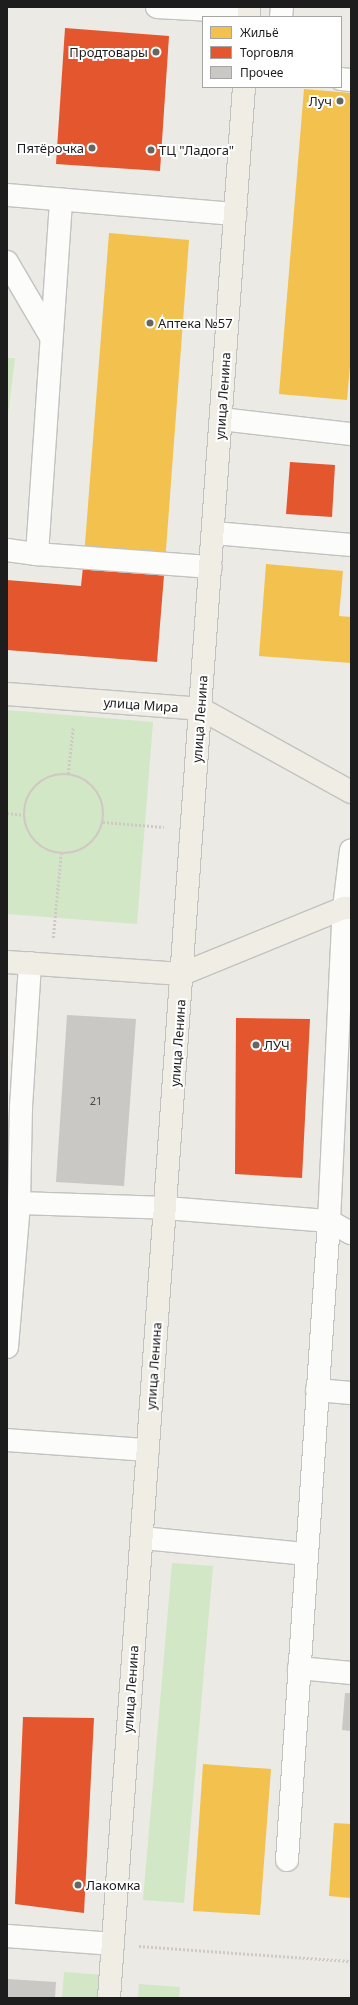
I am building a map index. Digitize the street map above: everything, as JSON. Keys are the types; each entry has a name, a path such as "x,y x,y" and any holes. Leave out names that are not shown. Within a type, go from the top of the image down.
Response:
{"main road":[{"name":"улица Ленина","path":"109,1998 214,533 244,88"},
{"name":"улица Мира","path":"7,694 75,701 201,709 351,792"},
{"path":"7,962 182,974 347,908"}],"lane":[{"path":"157,7 249,12"},
{"path":"7,195 235,214"},
{"path":"37,554 61,200"},
{"path":"7,262 51,337"},
{"path":"221,419 351,434"},
{"path":"214,533 351,545"},
{"path":"7,550 37,554 211,567"},
{"path":"287,1860 316,1390 329,1221 343,1128 347,908 351,850"},
{"path":"7,1347 19,1203 14,1106 41,964"},
{"path":"19,1203 166,1208 329,1221 351,1233"},
{"path":"316,1390 351,1393"},
{"path":"7,1440 148,1450"},
{"path":"142,1538 306,1554"},
{"path":"299,1668 351,1673"},
{"path":"7,1936 113,1944"}],"path":[{"path":"68,774 75,701"},
{"path":"56,774 68,774 82,778 93,787 103,807 103,822 91,843 71,853 61,854 47,850 36,842 30,835 24,815 28,796 36,785 56,774"},
{"path":"7,813 24,815"},
{"path":"103,822 192,830"},
{"path":"41,964 61,854"},
{"path":"113,1944 349,1961"}],"green space":[{"path":"7,358 15,358 7,423"},
{"path":"7,710 153,722 137,924 7,914"},
{"path":"172,1563 213,1566 184,1903 143,1900"},
{"path":"64,1972 104,1975 102,1998 62,1998"},
{"path":"139,1984 180,1987 179,1998 138,1998"}],"building: Жильё":[{"path":"304,89 351,93 351,354 347,400 279,394"},
{"path":"109,233 189,240 165,563 84,557"},
{"path":"266,564 343,571 339,616 351,617 351,663 259,656"},
{"path":"203,1764 271,1769 260,1915 193,1911"},
{"path":"334,1823 351,1824 351,1898 329,1896"}],"building: Торговля":[{"path":"65,28 169,36 160,171 56,164"},
{"path":"290,462 335,465 332,517 286,514"},
{"path":"84,557 165,563 157,662 7,650 7,580 81,586"},
{"path":"236,1018 310,1019 302,1178 235,1174"},
{"path":"23,1717 94,1718 84,1913 15,1904"}],"building: Прочее":[{"path":"67,1015 136,1019 124,1186 56,1182"},
{"path":"345,1693 351,1693 351,1731 342,1730"},
{"path":"7,1979 56,1982 55,1998 7,1998"}],"place":[{"name":"Продтовары","path":"156,52"},
{"name":"Луч","path":"340,101"},
{"name":"Пятёрочка","path":"92,148"},
{"name":"ТЦ \"Ладога\"","path":"151,150"},
{"name":"Аптека №57","path":"150,323"},
{"name":"ЛУЧ","path":"256,1045"},
{"name":"Лакомка","path":"78,1885"}]}
